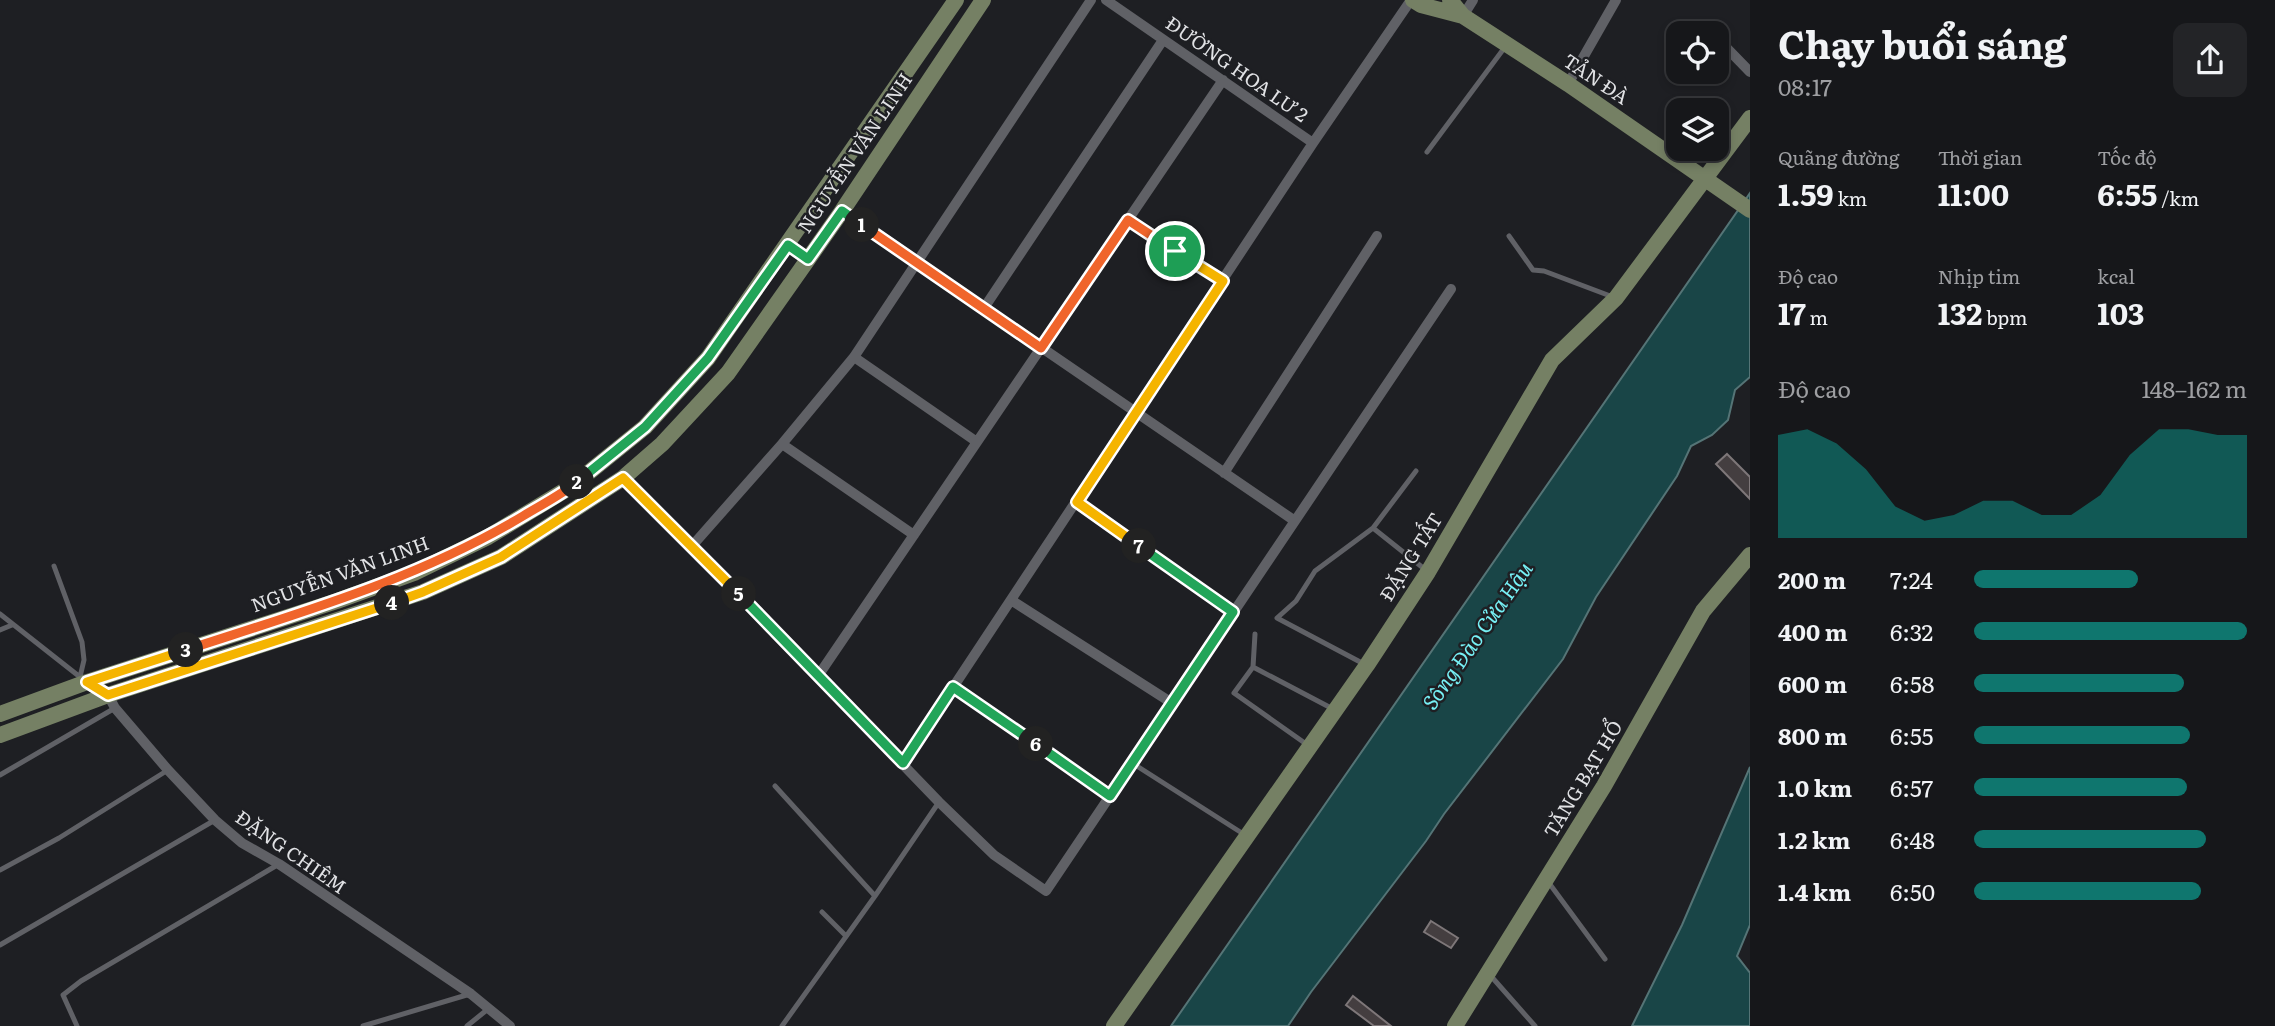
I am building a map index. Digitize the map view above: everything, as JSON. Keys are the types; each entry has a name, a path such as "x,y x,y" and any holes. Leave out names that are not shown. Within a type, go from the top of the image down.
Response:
{"main road":[{"name":"NGUYỄN VĂN LINH","path":"0,714 84,680 337,601 414,573 488,537 572,486 645,427 708,358 956,0"},
{"name":"NGUYỄN VĂN LINH","path":"0,735 111,701 423,592 501,557 623,478 662,444 729,373 842,211 983,0"},
{"name":"TẢN ĐÀ","path":"1412,0 1463,16 1750,211"},
{"name":"TẢN ĐÀ","path":"1450,0 1463,16"},
{"name":"ĐẶNG TẤT","path":"1114,1026 1367,665 1428,572 1552,359 1616,298 1750,118"},
{"path":"788,245 808,259"},
{"path":"488,537 501,557"},
{"name":"TĂNG BẠT HỔ","path":"1455,1026 1604,786 1703,611 1750,555"}],"street":[{"path":"692,545 782,444 854,357 1091,0"},
{"name":"ĐƯỜNG HOA LƯ 2","path":"1106,0 1313,143"},
{"path":"903,763 1313,143 1412,0"},
{"path":"1463,16 1473,0"},
{"path":"1568,85 1616,0"},
{"path":"984,308 1163,40"},
{"path":"1729,50 1750,72"},
{"path":"818,676 1223,80"},
{"path":"842,211 1295,521"},
{"path":"1128,220 1223,281"},
{"path":"1224,472 1377,236"},
{"path":"623,478 692,545 939,802 995,855 1046,891 1451,289"},
{"path":"854,357 977,442"},
{"path":"782,444 914,535"},
{"path":"1077,502 1233,612"},
{"path":"1012,600 1172,703"},
{"name":"ĐẶNG CHIÊM","path":"84,680 111,701 168,770 215,820 243,843 279,864 471,994 510,1026"},
{"path":"953,687 1110,796"}],"lane":[{"path":"1427,152 1507,44"},
{"path":"1508,236 1533,270 1544,271 1616,298"},
{"path":"1367,665 1277,618 1296,601 1315,571 1373,528 1416,471"},
{"path":"1373,528 1428,572"},
{"path":"54,566 84,651 84,680"},
{"path":"0,614 84,680"},
{"path":"0,630 12,625"},
{"path":"1255,634 1253,667 1234,693 1310,747"},
{"path":"1253,667 1335,710"},
{"path":"0,775 111,701"},
{"path":"1132,763 1248,836"},
{"path":"0,870 59,838 168,770"},
{"path":"775,786 875,896"},
{"path":"782,1026 939,802"},
{"path":"0,945 215,820"},
{"path":"77,1026 63,995 81,981 279,864"},
{"path":"1547,880 1605,959"},
{"path":"822,912 846,936"},
{"path":"1488,973 1535,1026"},
{"path":"363,1026 471,994"},
{"path":"467,1026 488,1009"}],"water":[{"name":"Sông Đào Cửa Hậu","path":"1750,193 1750,377 1735,390 1728,420 1712,435 1691,446 1677,476 1596,597 1563,659 1444,814 1288,1026 1171,1026"},
{"path":"1750,767 1750,925 1737,956 1750,973 1750,1026 1632,1026 1682,925"}],"building":[{"path":"1727,454 1750,477 1750,499 1716,464"},
{"path":"1431,921 1458,938 1451,948 1424,932"},
{"path":"1353,996 1391,1026 1374,1026 1346,1005"}],"route":[{"path":"842,211 1041,348 1128,220 1175,251 1223,281 1077,502 1233,612 1110,796 953,687 903,763 692,545 623,478 501,557 423,592 108,695 87,682 337,601 414,573 488,537 572,486 645,427 708,358 788,245 808,259 842,211"}]}
